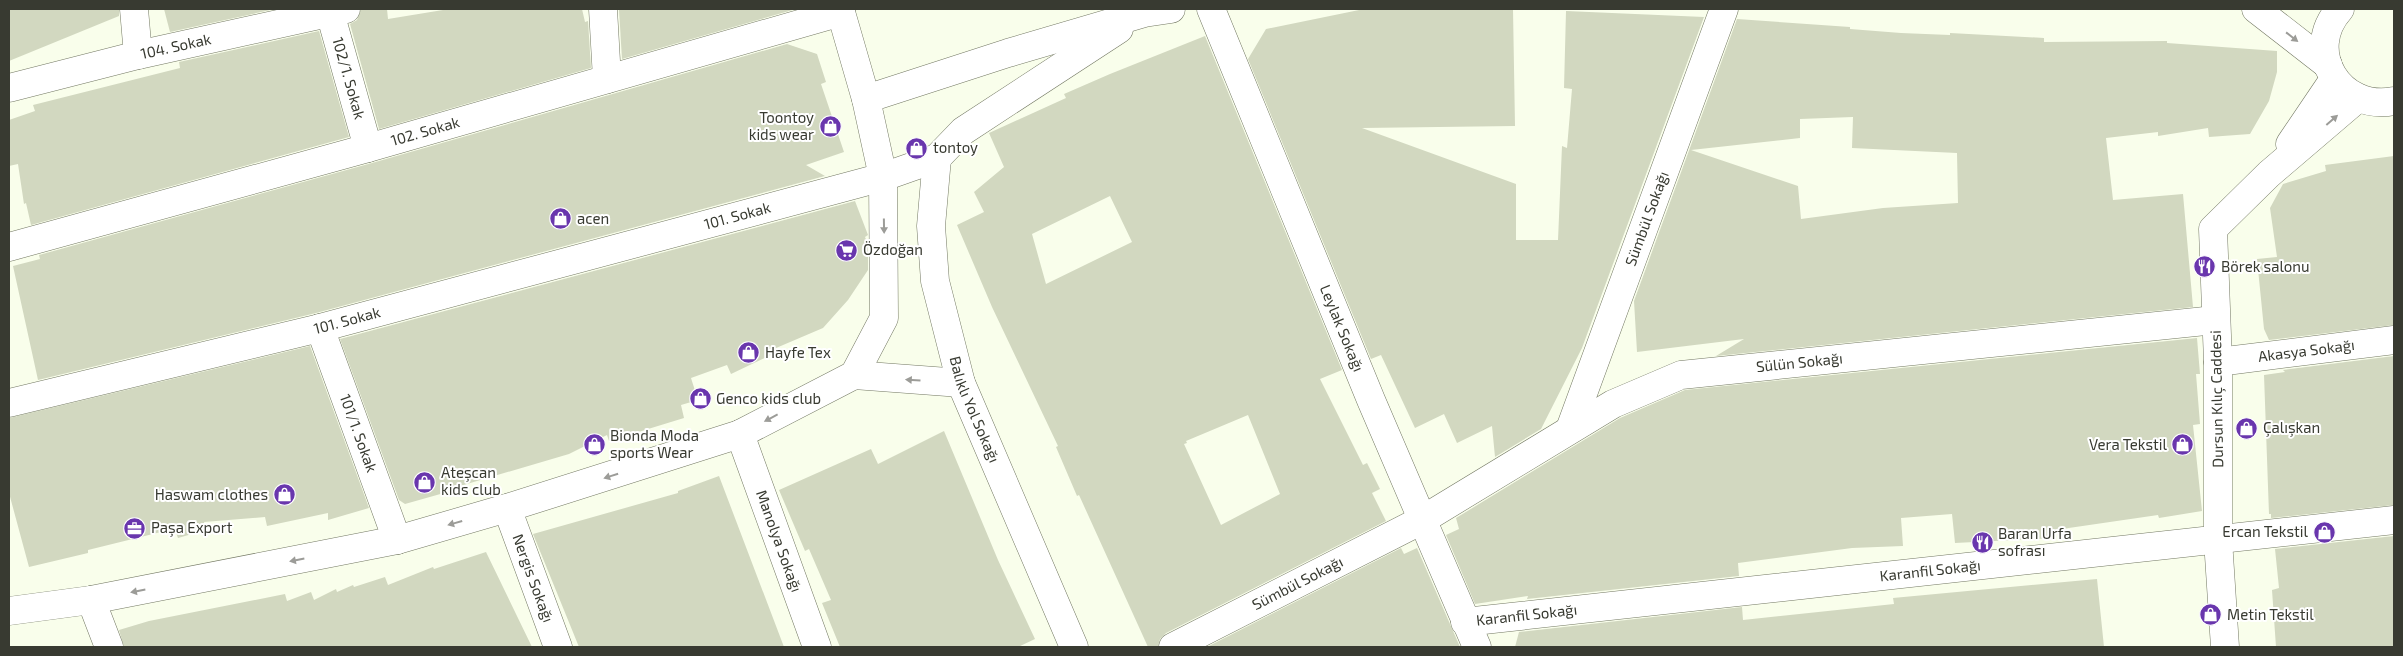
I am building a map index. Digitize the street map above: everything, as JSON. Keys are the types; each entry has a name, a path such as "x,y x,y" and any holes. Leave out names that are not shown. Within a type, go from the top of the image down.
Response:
{"street":[{"path":"134,9 138,55"},
{"path":"603,9 607,79"},
{"path":"866,99 1008,53 1144,13 1171,9"},
{"name":"Leylak Sokağı","path":"1211,9 1476,647"},
{"name":"Sümbül Sokağı","path":"1570,429 1724,9"},
{"path":"2256,9 2331,72 2345,90 2358,98 2371,102 2394,101"},
{"path":"2331,72 2324,48 2327,30 2340,9"},
{"name":"104. Sokak","path":"9,88 138,55 334,10"},
{"name":"102/1. Sokak","path":"334,10 368,148"},
{"path":"840,10 866,99 883,177 884,318 854,375"},
{"name":"102. Sokak","path":"9,247 368,148 840,10"},
{"name":"101. Sokak","path":"9,403 320,328 883,177 937,158 963,131 1144,13"},
{"name":"Dursun Kılıç Caddesi","path":"2269,174 2331,72"},
{"name":"Dursun Kılıç Caddesi","path":"2225,647 2218,540 2218,362 2213,229 2269,174 2358,98"},
{"name":"Balıklı Yol Sokağı","path":"937,158 930,226 935,281 962,383 1074,647"},
{"name":"Sülün Sokağı","path":"1422,520 1613,404 1681,376 2215,320"},
{"name":"101/1. Sokak","path":"320,328 397,540"},
{"name":"Akasya Sokağı","path":"2218,362 2394,340"},
{"path":"9,611 91,600 397,540 508,508 740,434 854,375 962,383"},
{"name":"Manolya Sokağı","path":"740,434 817,647"},
{"name":"Nergis Sokağı","path":"508,508 558,647"},
{"name":"Sümbül Sokağı","path":"1173,647 1422,520"},
{"name":"Karanfil Sokağı","path":"1465,622 2394,520"},
{"path":"91,600 109,647"}],"building":[{"path":"9,9 119,9 119,16 9,61"},
{"path":"164,9 275,9 170,32"},
{"path":"361,9 387,9 388,19 449,9 582,9 585,22 588,21 591,68 379,129 350,24 357,20"},
{"path":"796,9 622,59 619,10"},
{"path":"1364,9 1513,9 1515,126 1362,128 1516,184 1516,240 1558,240 1562,146 1567,148 1572,89 1564,88 1566,11 1704,17 1582,348 1541,429 1495,457 1492,426 1457,443 1444,414 1415,428 1381,355 1371,359 1248,59 1266,29"},
{"path":"1737,19 1850,27 1850,29 1901,33 1950,35 1950,33 2044,38 2044,42 2167,41 2167,43 2277,51 2277,72 2269,101 2250,134 2209,137 2208,128 2158,136 2158,132 2106,138 2113,200 2183,194 2193,307 1716,356 1744,339 1637,352 1634,301","holes":["1853,117 1852,148 1957,153 1958,203 1883,208 1801,219 1798,186 1691,150 1800,138 1800,119"]},
{"path":"319,31 349,137 31,225 26,203 24,204 18,164 9,166 9,120 35,111 33,105 180,68 179,62"},
{"path":"1205,36 1342,370 1320,379 1363,465 1367,463 1380,489 1372,493 1386,521 1166,633 1160,639 1158,647 1148,647 1079,495 1077,496 1056,447 1058,446 992,307 957,225 984,212 974,192 1004,167 989,133 1066,98 1064,94","holes":["1110,196 1132,242 1046,284 1032,234","1248,415 1280,494 1221,525 1184,444 1187,443 1186,441"]},
{"path":"787,44 817,54 826,82 821,84 844,152 806,165 825,176 316,313 38,380 13,266 40,259 39,255 372,163"},
{"path":"2394,156 2394,325 2269,340 2264,329 2257,259 2277,257 2270,208 2283,184 2326,171 2325,165"},
{"path":"855,201 868,235 865,237 868,244 868,270 848,300 823,328 769,351 771,355 731,374 727,365 691,378 698,400 681,405 684,418 609,441 607,435 569,454 450,489 451,491 405,504 399,500 340,339"},
{"path":"2197,338 2200,374 2196,374 2200,424 2193,425 2202,511 2159,518 2158,515 2055,530 2056,538 1955,543 1952,514 1901,518 1903,546 1852,548 1738,563 1739,576 1527,599 1528,596 1475,604 1446,535 1459,529 1456,518 1620,418 1685,390"},
{"path":"310,346 369,508 328,520 328,513 267,526 265,517 204,522 206,530 178,538 175,530 165,531 88,550 88,553 29,567 9,493 9,418"},
{"path":"2394,356 2394,505 2271,518 2271,514 2269,514 2264,375 2285,372 2283,370"},
{"path":"944,431 998,560 1035,639 1018,647 840,647 822,603 831,600 809,549 805,551 779,490 871,449 878,464"},
{"path":"719,476 784,647 579,647 533,534 678,493 678,491"},
{"path":"2394,536 2394,647 2276,647 2272,590 2279,588 2275,549"},
{"path":"1401,548 1404,554 1417,548 1460,647 1207,647"},
{"path":"486,552 532,647 124,647 119,630 149,621 285,594 287,601 311,592 314,600 336,589 337,592 353,585 354,587 385,577 388,585 433,567 434,569"},
{"path":"2097,579 2104,647 1515,647 1519,632 1742,607 1743,620 1894,604 1893,598"}],"place":[{"name":"Toontoy kids wear","path":"830,127"},
{"name":"tontoy","path":"917,148"},
{"name":"acen","path":"561,219"},
{"name":"Özdoğan","path":"847,250"},
{"name":"Börek salonu","path":"2205,267"},
{"name":"Hayfe Tex","path":"749,353"},
{"name":"Genco kids club","path":"700,399"},
{"name":"Çalışkan","path":"2247,428"},
{"name":"Bionda Moda sports Wear","path":"594,445"},
{"name":"Vera Tekstil","path":"2183,445"},
{"name":"Ateşcan kids club","path":"425,482"},
{"name":"Haswam clothes","path":"284,495"},
{"name":"Paşa Export","path":"135,528"},
{"name":"Ercan Tekstil","path":"2324,532"},
{"name":"Baran Urfa sofrası","path":"1982,543"},
{"name":"Metin Tekstil","path":"2211,615"}]}
